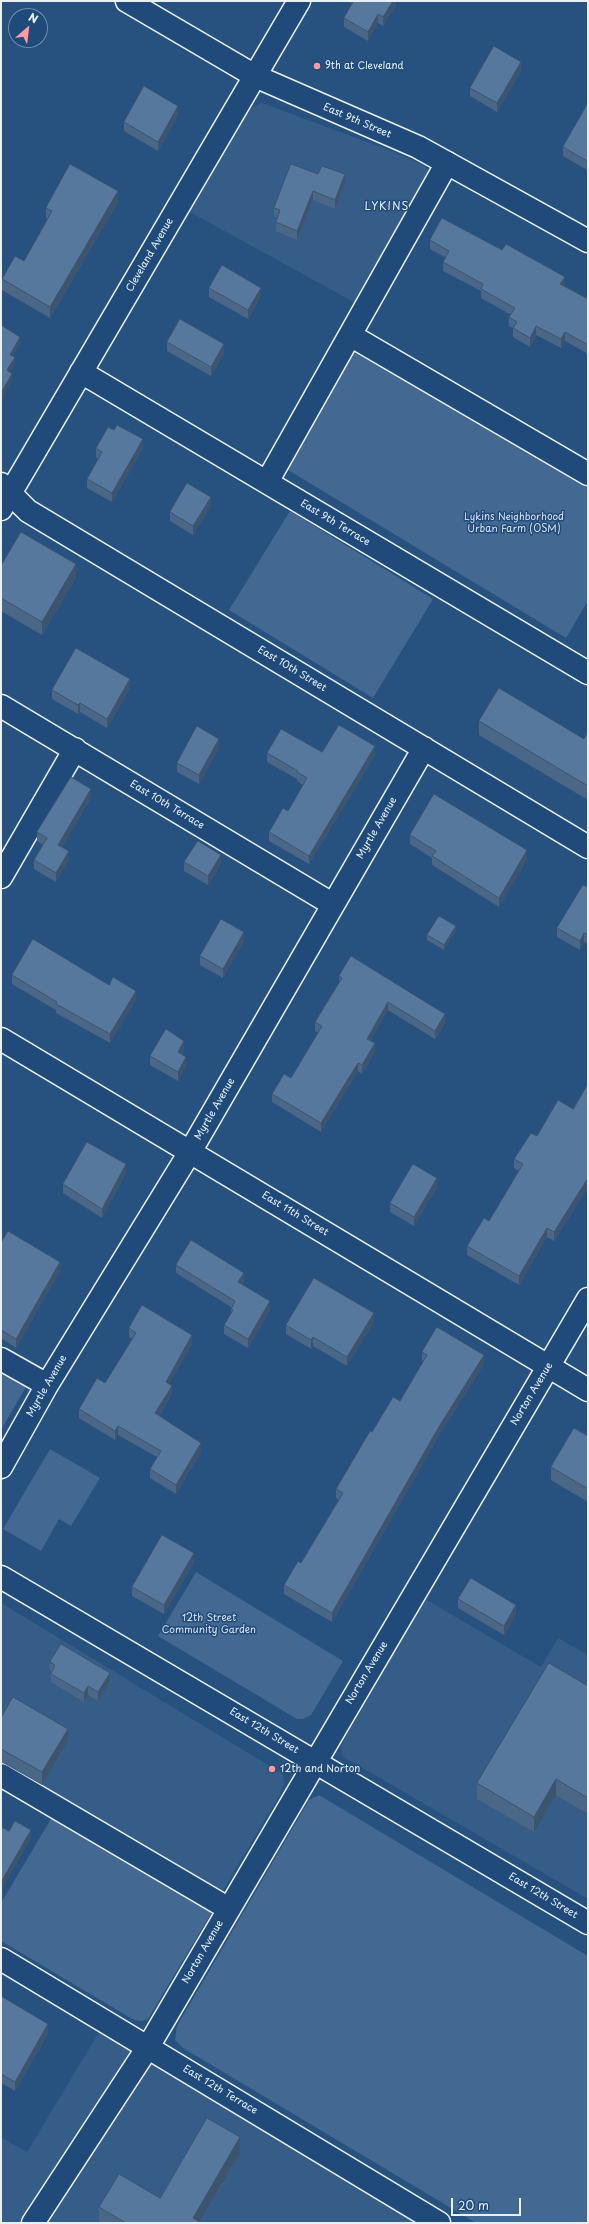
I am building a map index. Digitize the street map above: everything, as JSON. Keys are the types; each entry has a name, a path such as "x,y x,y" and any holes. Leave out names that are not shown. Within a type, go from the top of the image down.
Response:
{"street":[{"name":"East 9th Street","path":"127,1 255,76 418,147 588,241"},
{"name":"Cleveland Avenue","path":"4,495 81,372 299,1"},
{"path":"267,482 447,163"},
{"path":"350,335 588,474"},
{"name":"East 9th Terrace","path":"81,372 588,673"},
{"name":"East 10th Street","path":"4,495 28,511 588,847"},
{"name":"East 10th Terrace","path":"1,706 332,904"},
{"name":"Myrtle Avenue","path":"1,1467 47,1385 190,1152 332,904 424,748"},
{"path":"1,877 75,749"},
{"name":"East 11th Street","path":"1,1039 588,1390"},
{"name":"Norton Avenue","path":"34,2223 148,2047 588,1299"},
{"path":"1,1359 47,1385"},
{"name":"East 12th Street","path":"1,1577 588,1923"},
{"path":"1,1776 229,1909"},
{"name":"East 12th Terrace","path":"1,1959 439,2223"}],"shaded area":[{"path":"262,103 394,152 427,167 429,170 359,305 190,212 249,109"},
{"path":"425,1599 541,1667 558,1638 588,1655 588,1899 342,1756 341,1746 345,1738"},
{"path":"1,1603 283,1774 284,1784 278,1798 219,1897 1,1769"},
{"path":"99,2032 418,2223 1,2223 1,2137 27,2152"}],"green space":[{"name":"Lykins Neighborhood Urban Farm (OSM)","path":"353,345 588,483 588,601 566,638 283,467"},
{"path":"290,511 433,599 373,698 229,610"},
{"path":"1,1363 30,1380 1,1430"},
{"path":"50,1449 100,1478 71,1526 59,1519 41,1551 3,1529"},
{"name":"12th Street Community Garden","path":"196,1572 343,1661 311,1715 303,1719 297,1719 158,1636"},
{"path":"319,1795 588,1956 588,2223 476,2223 183,2048 175,2040 177,2026 309,1800"},
{"path":"55,1812 215,1907 148,2019 142,2021 134,2020 1,1941 1,1903"}],"building":[{"path":"354,1 393,1 383,17 378,14 368,32 344,18"},
{"path":"494,46 521,62 497,103 470,88"},
{"path":"144,86 178,106 158,142 124,122"},
{"path":"588,103 588,160 587,161 563,147"},
{"path":"70,164 118,191 50,307 2,279 15,256 24,261 52,211 46,208"},
{"path":"291,164 318,174 322,166 345,174 335,200 313,191 297,231 276,222 280,210 274,208"},
{"path":"442,218 502,250 506,244 565,277 560,284 588,299 588,345 565,332 561,339 536,326 530,338 513,328 517,322 509,317 515,308 481,289 483,284 443,262 449,251 430,240"},
{"path":"222,265 261,288 248,310 209,288"},
{"path":"180,319 224,344 211,367 167,342"},
{"path":"1,325 20,337 10,355 15,357 7,370 12,374 1,393"},
{"path":"117,425 143,439 112,493 87,479 102,452 96,448 108,427 114,430"},
{"path":"187,483 211,497 193,526 170,512"},
{"path":"21,532 76,564 42,622 1,598 1,566"},
{"path":"76,648 130,679 107,719 80,703 78,705 52,690"},
{"path":"499,688 584,739 588,732 588,786 479,721"},
{"path":"339,725 375,746 309,856 269,832 283,808 288,811 307,778 267,753 281,729 322,752"},
{"path":"197,726 219,739 199,775 177,763"},
{"path":"71,777 91,789 58,845 69,851 56,873 34,860 47,838 37,832"},
{"path":"434,794 527,850 499,898 432,856 436,851 410,835"},
{"path":"198,841 221,855 208,876 184,862"},
{"path":"583,885 588,887 588,935 584,933 580,941 557,928"},
{"path":"439,916 456,926 444,945 427,935"},
{"path":"221,919 244,932 223,969 200,956"},
{"path":"33,939 109,985 113,977 136,991 110,1034 56,1004 57,1002 12,975"},
{"path":"351,956 445,1014 435,1031 388,1002 367,1039 375,1043 362,1065 358,1063 321,1123 272,1094 284,1074 291,1078 322,1026 315,1022 342,978 339,976"},
{"path":"166,1029 184,1041 178,1052 186,1057 178,1072 150,1056"},
{"path":"588,1084 588,1178 554,1232 547,1228 519,1276 467,1246 484,1218 489,1221 523,1164 514,1159 531,1133 537,1136 558,1100 573,1109"},
{"path":"87,1142 126,1164 102,1209 63,1184"},
{"path":"413,1164 437,1178 414,1217 390,1203"},
{"path":"8,1231 60,1262 16,1339 1,1330 1,1243"},
{"path":"191,1240 244,1273 238,1282 270,1301 248,1339 224,1325 233,1310 231,1309 235,1301 176,1265"},
{"path":"314,1278 374,1313 347,1357 313,1337 311,1340 286,1325"},
{"path":"142,1305 192,1335 166,1382 172,1386 155,1413 201,1443 176,1485 150,1469 161,1451 118,1426 115,1431 79,1409 97,1378 105,1383 136,1333 129,1328"},
{"path":"437,1327 484,1355 440,1425 332,1613 284,1585 298,1561 301,1563 343,1493 336,1489 370,1431 372,1432 393,1397 400,1401 427,1355 422,1352"},
{"path":"574,1428 588,1436 588,1489 551,1467"},
{"path":"162,1535 194,1553 164,1605 132,1587"},
{"path":"471,1578 516,1605 504,1626 458,1599"},
{"path":"61,1644 110,1673 98,1692 88,1686 84,1693 51,1674 55,1665 50,1662"},
{"path":"549,1663 588,1686 588,1798 556,1779 534,1817 477,1783"},
{"path":"13,1697 68,1729 42,1772 1,1749 1,1718"},
{"path":"15,1821 31,1830 1,1882 1,1827 9,1831"},
{"path":"1,1996 48,2024 15,2082 1,2074"},
{"path":"207,2118 240,2137 193,2218 201,2223 126,2223 99,2207 119,2174 160,2198"}],"place":[{"name":"9th at Cleveland","path":"317,66"},
{"name":"12th and Norton","path":"272,1769"}],"district":[{"name":"LYKINS","path":"387,207"}]}
